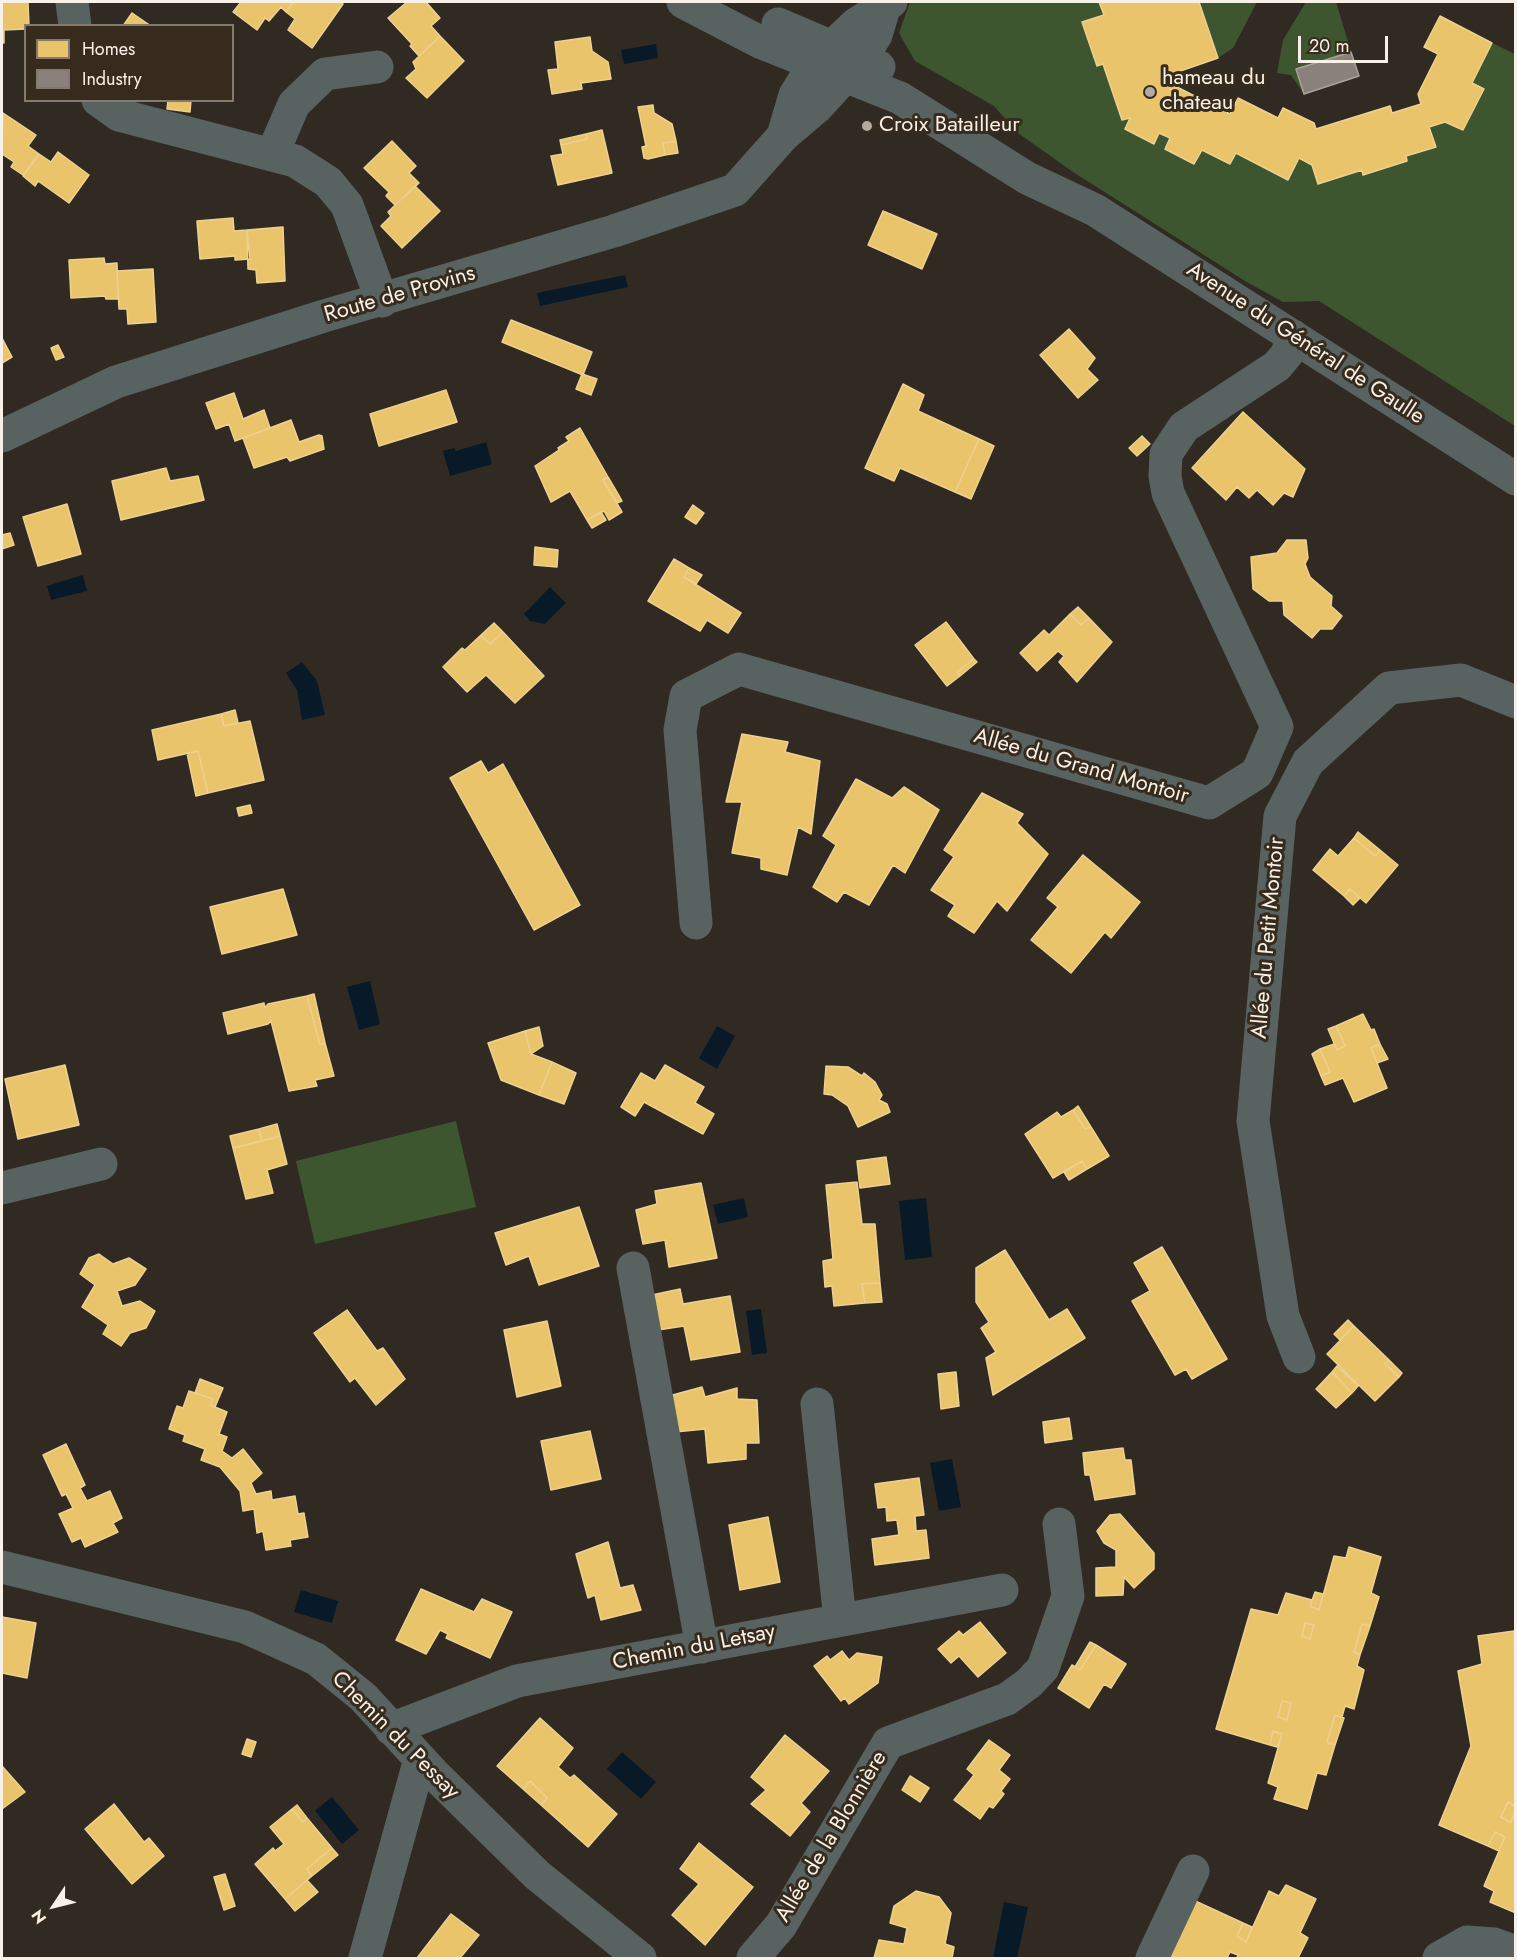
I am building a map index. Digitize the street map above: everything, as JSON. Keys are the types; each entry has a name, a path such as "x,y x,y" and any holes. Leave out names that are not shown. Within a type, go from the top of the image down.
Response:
{"street":[{"path":"72,2 75,24"},
{"name":"Avenue du Général de Gaulle","path":"684,2 762,43 823,54"},
{"name":"Avenue du Général de Gaulle","path":"695,2 771,22 900,98 1027,178 1095,210 1515,478"},
{"name":"Route de Provins","path":"783,135 795,95 823,54 856,24 887,4"},
{"name":"Route de Provins","path":"2,436 116,382 324,316 382,301 614,231 735,190 783,135 816,108 852,69 876,35 887,4"},
{"path":"272,155 294,104 325,74 377,67"},
{"path":"101,102 119,115 295,161 328,182 347,205 382,301"},
{"name":"Allée du Grand Montoir","path":"696,923 680,730 686,696 739,669 1209,803 1257,773 1277,727 1168,493 1165,476 1166,454 1184,427 1277,366 1287,354 1293,336"},
{"name":"Allée du Petit Montoir","path":"1299,1357 1283,1316 1253,1121 1280,816 1308,762 1389,688 1461,680 1515,702"},
{"path":"2,1188 101,1164"},
{"path":"633,1268 702,1647"},
{"path":"817,1404 840,1620"},
{"name":"Allée de la Blonnière","path":"753,1959 781,1924 888,1743 1007,1699 1029,1683 1043,1668 1068,1596 1059,1524"},
{"name":"Chemin du Pessay","path":"2,1567 244,1627 316,1659 363,1697 420,1759 537,1875 640,1959"},
{"name":"Chemin du Letsay","path":"392,1728 517,1681 1002,1590"},
{"path":"365,1959 420,1759"},
{"path":"1152,1959 1193,1871"},
{"path":"1439,1959 1467,1942 1494,1944 1515,1952"}],"green space":[{"path":"910,2 1099,2 1104,15 1082,23 1097,66 1103,64 1122,120 1130,118 1125,129 1159,133 1170,138 1165,149 1194,164 1202,150 1230,164 1236,153 1288,179 1299,158 1312,165 1318,184 1362,170 1364,175 1407,161 1406,156 1435,147 1429,127 1445,122 1463,130 1484,90 1472,83 1492,43 1515,54 1515,426 1319,301 1283,302 1245,281 1073,172 1018,133 994,106 915,61 899,33"},
{"path":"1199,2 1257,2 1233,48 1218,58"},
{"path":"1306,2 1336,2 1351,52 1296,69 1304,94 1291,75 1277,73 1283,40"},
{"path":"456,1121 476,1207 315,1244 296,1161"}],"water":[{"path":"656,44 658,58 624,64 621,50"},
{"path":"625,275 628,287 540,306 537,293"},
{"path":"486,442 492,464 450,476 443,451 454,448 456,451"},
{"path":"83,575 87,591 51,600 47,586"},
{"path":"550,587 566,603 545,624 530,621 524,614"},
{"path":"302,662 317,681 325,715 302,720 297,690 286,673"},
{"path":"370,981 380,1024 359,1030 347,987"},
{"path":"717,1026 735,1036 717,1069 699,1058"},
{"path":"744,1198 748,1217 718,1224 713,1205"},
{"path":"926,1198 932,1257 905,1260 899,1201"},
{"path":"761,1309 767,1353 752,1355 746,1311"},
{"path":"952,1459 961,1507 939,1511 930,1463"},
{"path":"301,1590 338,1601 332,1623 294,1612"},
{"path":"622,1752 656,1782 641,1799 607,1769"},
{"path":"332,1797 359,1830 342,1844 315,1811"},
{"path":"1004,1902 1028,1907 1017,1958 993,1958"}],"building: Homes":[{"path":"2,2 28,2 29,24 24,24 24,29 4,30 4,43 2,43"},
{"path":"241,2 293,2 286,12 281,7 269,21 265,18 257,30 233,12"},
{"path":"293,2 339,2 343,4 312,48 288,30 295,19 286,12"},
{"path":"407,2 426,2 440,18 431,26 440,36 419,56 410,46 412,44 388,18"},
{"name":"hameau du chateau","path":"1099,2 1199,2 1218,58 1166,76 1171,90 1173,85 1230,114 1238,98 1278,118 1283,108 1314,123 1316,129 1390,106 1392,113 1421,104 1418,94 1438,54 1424,47 1440,16 1492,43 1472,83 1484,89 1463,130 1445,122 1429,127 1436,147 1406,156 1407,161 1363,175 1362,170 1318,184 1312,165 1299,158 1288,180 1236,153 1230,164 1202,150 1194,164 1165,149 1170,138 1159,133 1154,144 1125,129 1130,118 1122,120 1103,64 1097,66 1082,22 1104,15"},
{"path":"132,13 148,24 124,24"},
{"path":"440,36 464,61 427,98 406,78 416,69 413,62"},
{"path":"590,37 592,51 608,62 611,79 581,83 582,89 552,94 548,70 558,69 555,42"},
{"path":"168,102 191,102 190,112 167,109"},
{"path":"653,105 654,113 672,124 676,141 663,143 665,155 648,159 644,158 642,147 646,146 638,107"},
{"path":"3,113 36,135 28,146 39,154 23,175 11,167 14,162 2,154"},
{"path":"602,130 612,173 558,185 551,156 563,154 561,145 587,139 586,134"},
{"path":"586,134 587,139 561,145 560,140"},
{"path":"392,141 416,166 409,173 419,183 395,205 386,196 389,192 364,168"},
{"path":"676,141 678,153 665,155 663,143"},
{"path":"58,152 89,175 69,203 38,181 35,186 23,176 39,154 51,162"},
{"path":"415,186 440,211 402,248 381,226 391,216 388,212"},
{"path":"883,211 937,234 922,269 868,245"},
{"path":"233,218 234,231 247,230 250,259 235,260 235,256 200,259 197,221"},
{"path":"283,227 285,281 257,283 256,270 248,269 247,230"},
{"path":"104,258 105,264 117,263 118,299 106,299 105,296 71,298 69,260"},
{"path":"153,269 156,322 128,324 127,309 119,309 117,271"},
{"path":"511,320 592,352 583,375 502,342"},
{"path":"1069,329 1095,358 1087,369 1098,380 1078,398 1040,355"},
{"path":"2,338 12,357 2,363"},
{"path":"58,345 64,357 56,360 51,348"},
{"path":"582,374 597,379 591,395 576,389"},
{"path":"903,384 924,395 918,411 979,439 955,492 900,468 894,481 865,468"},
{"path":"446,390 457,422 379,446 370,414"},
{"path":"234,393 243,419 264,410 270,428 235,441 229,424 216,429 206,403"},
{"path":"1243,412 1305,469 1293,497 1284,493 1273,505 1257,490 1249,498 1237,487 1226,500 1192,468"},
{"path":"291,420 299,442 319,435 322,436 324,449 290,461 287,457 254,468 243,438"},
{"path":"580,428 608,477 603,480 622,512 609,520 604,511 587,520 570,491 551,502 535,466 559,450 558,448 569,441 566,437"},
{"path":"1142,436 1150,444 1137,456 1129,448"},
{"path":"979,439 994,446 971,499 955,492"},
{"path":"166,468 170,481 198,476 204,500 121,520 112,481"},
{"path":"608,477 622,501 617,503 603,480"},
{"path":"67,504 81,554 38,566 23,517"},
{"path":"693,505 704,513 696,524 685,517"},
{"path":"601,512 606,520 592,528 587,520"},
{"path":"10,533 14,545 2,549 2,535"},
{"path":"1287,540 1306,540 1308,558 1305,564 1310,577 1332,596 1331,606 1342,616 1332,629 1320,629 1312,638 1284,615 1283,601 1269,601 1253,589 1251,557 1277,553"},
{"path":"535,547 558,550 557,567 534,565"},
{"path":"674,559 689,568 684,577 741,613 728,633 707,620 700,631 648,601"},
{"path":"689,568 702,575 696,584 684,577"},
{"path":"1078,607 1089,618 1081,625 1070,614"},
{"path":"1070,614 1081,625 1089,618 1112,642 1077,682 1059,662 1064,656 1058,651 1037,671 1020,653 1044,630 1049,635"},
{"path":"946,622 974,659 957,672 960,676 947,686 915,645"},
{"path":"494,623 503,632 490,644 481,635"},
{"path":"503,632 544,676 515,703 486,675 467,692 443,667 462,648 465,650 481,635 490,644"},
{"path":"974,659 977,662 960,676 957,672"},
{"path":"235,710 238,723 224,726 221,714"},
{"path":"221,714 224,726 250,721 264,780 208,793 198,751 158,760 152,730"},
{"path":"742,734 788,742 785,752 820,761 811,834 798,827 787,875 761,869 761,858 732,853 742,802 726,802"},
{"path":"198,751 208,793 196,796 187,753"},
{"path":"481,761 488,773 503,764 580,905 534,930 450,778"},
{"path":"856,779 892,798 904,787 939,810 905,873 893,865 869,905 844,892 837,902 813,887 836,845 823,836"},
{"path":"982,793 1023,814 1017,823 1048,854 1007,911 997,901 974,933 948,916 955,905 931,890 954,857 944,850"},
{"path":"250,805 252,813 239,816 237,808"},
{"path":"1358,832 1380,850 1375,856 1354,838"},
{"path":"1354,838 1375,856 1380,850 1398,865 1366,903 1350,889 1344,896 1313,870 1330,849 1338,856"},
{"path":"1083,855 1140,902 1111,938 1105,932 1071,973 1031,940 1058,907 1047,898"},
{"path":"283,889 297,935 222,954 210,907"},
{"path":"1350,889 1360,898 1353,905 1344,896"},
{"path":"314,994 325,1043 320,1045 307,996"},
{"path":"307,996 320,1045 325,1043 334,1076 315,1080 317,1086 289,1091 271,1021 268,1024 228,1034 223,1013 264,1003 265,1008 268,1004"},
{"path":"1363,1014 1371,1030 1374,1029 1380,1044 1371,1048 1387,1088 1354,1102 1343,1078 1325,1085 1321,1076 1330,1072 1320,1049 1334,1044 1337,1050 1345,1046 1336,1026"},
{"path":"1336,1026 1345,1046 1337,1050 1328,1029"},
{"path":"539,1027 543,1046 531,1054 525,1031"},
{"path":"525,1031 531,1054 552,1062 539,1095 501,1080 488,1043"},
{"path":"1380,1044 1388,1059 1377,1063 1371,1048"},
{"path":"1320,1049 1330,1072 1321,1076 1312,1054"},
{"path":"552,1062 576,1073 564,1104 539,1095"},
{"path":"65,1065 79,1125 18,1139 5,1079"},
{"path":"665,1065 704,1087 695,1103 714,1114 703,1134 644,1102 635,1116 621,1107 641,1073 655,1081"},
{"path":"826,1066 848,1067 862,1076 864,1073 875,1082 882,1095 879,1100 887,1104 890,1112 858,1127 848,1106 832,1095 824,1094"},
{"path":"1078,1106 1091,1127 1085,1129 1073,1110"},
{"path":"1073,1110 1085,1129 1091,1127 1109,1156 1087,1169 1082,1161 1053,1178 1025,1134 1057,1112 1061,1117"},
{"path":"277,1124 280,1136 262,1141 259,1129"},
{"path":"259,1129 262,1141 233,1148 230,1136"},
{"path":"280,1136 287,1164 267,1170 273,1193 246,1199 233,1148"},
{"path":"886,1157 890,1184 860,1188 857,1161"},
{"path":"1082,1161 1087,1169 1069,1180 1064,1172"},
{"path":"857,1182 862,1224 875,1224 880,1283 862,1284 865,1303 834,1306 832,1286 825,1287 823,1261 833,1259 826,1185"},
{"path":"701,1183 717,1258 669,1267 665,1240 643,1244 636,1210 657,1204 655,1191"},
{"path":"579,1207 599,1266 539,1285 529,1256 506,1265 495,1233"},
{"path":"1162,1247 1227,1359 1192,1379 1186,1369 1175,1375 1132,1301 1150,1291 1134,1263"},
{"path":"1005,1250 1049,1320 1067,1309 1085,1338 993,1395 986,1358 996,1352 981,1328 989,1322 976,1302 976,1268"},
{"path":"99,1254 113,1264 129,1258 146,1269 135,1285 117,1291 122,1306 140,1301 155,1311 146,1328 130,1333 121,1346 103,1334 108,1325 82,1307 95,1285 80,1274 89,1258"},
{"path":"880,1283 882,1302 865,1303 862,1284"},
{"path":"680,1289 683,1304 730,1296 740,1352 691,1360 684,1326 658,1330 652,1295"},
{"path":"347,1310 377,1351 383,1348 405,1379 376,1405 355,1378 350,1382 314,1333"},
{"path":"1348,1320 1354,1326 1340,1340 1334,1334"},
{"path":"547,1321 561,1386 517,1397 504,1330"},
{"path":"1354,1326 1389,1360 1385,1364 1399,1377 1375,1401 1327,1354"},
{"path":"1389,1360 1402,1373 1399,1377 1385,1364"},
{"path":"1337,1366 1358,1386 1352,1393 1332,1372"},
{"path":"956,1372 959,1406 941,1409 938,1374"},
{"path":"1332,1372 1352,1393 1336,1408 1316,1389"},
{"path":"200,1379 223,1388 215,1407 210,1405 213,1399 195,1393"},
{"path":"702,1387 705,1397 737,1388 737,1399 757,1400 759,1443 746,1443 746,1459 708,1463 705,1429 675,1432 669,1396"},
{"path":"189,1391 213,1399 210,1405 227,1412 219,1434 227,1437 222,1451 232,1458 243,1449 262,1473 251,1483 256,1494 271,1491 272,1500 295,1496 298,1514 304,1513 308,1537 290,1540 291,1546 266,1550 263,1531 257,1533 254,1509 243,1511 240,1491 220,1467 201,1460 205,1449 183,1441 185,1435 169,1429 177,1406 183,1408"},
{"path":"1069,1418 1072,1439 1045,1443 1043,1422"},
{"path":"590,1431 601,1479 551,1490 541,1441"},
{"path":"66,1444 85,1485 80,1488 87,1501 110,1491 122,1518 113,1523 118,1532 85,1547 81,1538 72,1542 59,1514 73,1508 66,1494 62,1496 43,1455"},
{"path":"1123,1448 1125,1460 1131,1460 1135,1494 1095,1500 1090,1475 1085,1475 1083,1453"},
{"path":"919,1478 924,1515 915,1516 916,1531 926,1530 929,1558 875,1565 872,1539 899,1535 897,1520 887,1521 886,1507 878,1508 875,1484"},
{"path":"1120,1514 1154,1553 1154,1569 1134,1588 1124,1577 1123,1595 1096,1596 1096,1568 1116,1567 1116,1550 1104,1543 1097,1531 1110,1515"},
{"path":"768,1517 780,1582 740,1590 729,1525"},
{"path":"608,1542 620,1588 633,1585 641,1610 601,1620 595,1595 588,1598 576,1554"},
{"path":"1349,1547 1381,1557 1371,1593 1379,1597 1370,1626 1362,1624 1354,1652 1360,1655 1357,1666 1364,1670 1354,1709 1345,1706 1342,1717 1335,1715 1327,1742 1335,1745 1326,1775 1317,1773 1307,1809 1274,1799 1278,1787 1268,1783 1282,1734 1273,1731 1270,1745 1216,1729 1251,1609 1278,1615 1286,1593 1312,1600 1310,1606 1319,1610 1334,1556 1346,1558","holes":["1305,1623 1314,1625 1310,1639 1302,1636","1282,1701 1291,1703 1287,1720 1278,1717"]},
{"path":"421,1589 474,1612 482,1599 512,1612 490,1658 446,1638 448,1634 440,1630 426,1654 396,1640"},
{"path":"1315,1592 1323,1594 1319,1610 1310,1606"},
{"path":"2,1617 36,1623 27,1678 2,1673"},
{"path":"980,1622 1006,1653 978,1677 959,1656 951,1663 938,1649 959,1631 963,1635"},
{"path":"1305,1623 1314,1625 1310,1639 1302,1636"},
{"path":"1362,1624 1370,1626 1360,1655 1354,1652"},
{"path":"1514,1631 1516,1807 1508,1802 1501,1817 1511,1822 1516,1812 1516,1913 1490,1902 1494,1891 1484,1886 1505,1837 1495,1832 1488,1846 1439,1825 1471,1746 1458,1671 1482,1664 1478,1636"},
{"path":"1090,1642 1096,1645 1080,1670 1075,1667"},
{"path":"1096,1645 1126,1664 1111,1688 1104,1684 1089,1708 1058,1688 1072,1665 1080,1670"},
{"path":"842,1651 849,1660 857,1653 882,1657 878,1683 849,1704 845,1698 841,1701 814,1666 827,1656 830,1660"},
{"path":"1282,1701 1291,1703 1287,1720 1278,1717"},
{"path":"1335,1715 1344,1718 1335,1745 1327,1742"},
{"path":"540,1718 573,1748 558,1767 570,1778 574,1775 617,1814 588,1847 541,1805 547,1798 530,1781 523,1789 497,1766"},
{"path":"1273,1731 1282,1734 1277,1747 1270,1745"},
{"path":"785,1735 829,1771 801,1803 810,1812 790,1836 751,1804 766,1790 751,1777"},
{"path":"247,1739 256,1742 251,1757 242,1754"},
{"path":"989,1740 1010,1755 999,1770 1010,1779 1001,1791 1004,1794 993,1808 989,1806 980,1819 954,1800 974,1775 967,1769"},
{"path":"2,1766 25,1792 2,1809"},
{"path":"910,1776 929,1788 920,1802 902,1790"},
{"path":"530,1781 547,1798 541,1805 523,1789"},
{"path":"1508,1802 1516,1807 1511,1822 1501,1817"},
{"path":"114,1804 144,1842 149,1838 164,1856 132,1884 85,1829"},
{"path":"297,1805 307,1818 303,1822 292,1809"},
{"path":"292,1809 303,1822 307,1818 332,1848 307,1869 312,1876 285,1899 255,1864 273,1848 275,1851 284,1844 270,1827"},
{"path":"1495,1832 1505,1837 1499,1851 1488,1846"},
{"path":"699,1843 753,1887 705,1945 672,1915 699,1884 680,1869"},
{"path":"332,1848 338,1855 312,1876 307,1869"},
{"path":"225,1874 235,1906 224,1910 214,1877"},
{"path":"307,1880 318,1892 295,1911 285,1899"},
{"path":"1286,1885 1316,1899 1300,1933 1308,1938 1298,1958 1237,1958 1238,1955 1230,1952 1227,1958 1164,1958 1191,1899 1243,1923 1237,1936 1246,1942 1269,1891 1279,1896"},
{"path":"916,1891 939,1897 951,1913 945,1944 954,1947 952,1958 874,1958 879,1940 904,1944 907,1928 890,1923 894,1906"},
{"path":"451,1914 479,1935 460,1958 417,1958"},
{"path":"1243,1923 1252,1927 1246,1942 1237,1936"}],"building: Industry":[{"path":"1351,52 1359,76 1304,94 1296,69"}],"place":[{"name":"hameau du chateau","path":"1150,92"},
{"name":"Croix Batailleur","path":"867,126"}]}
